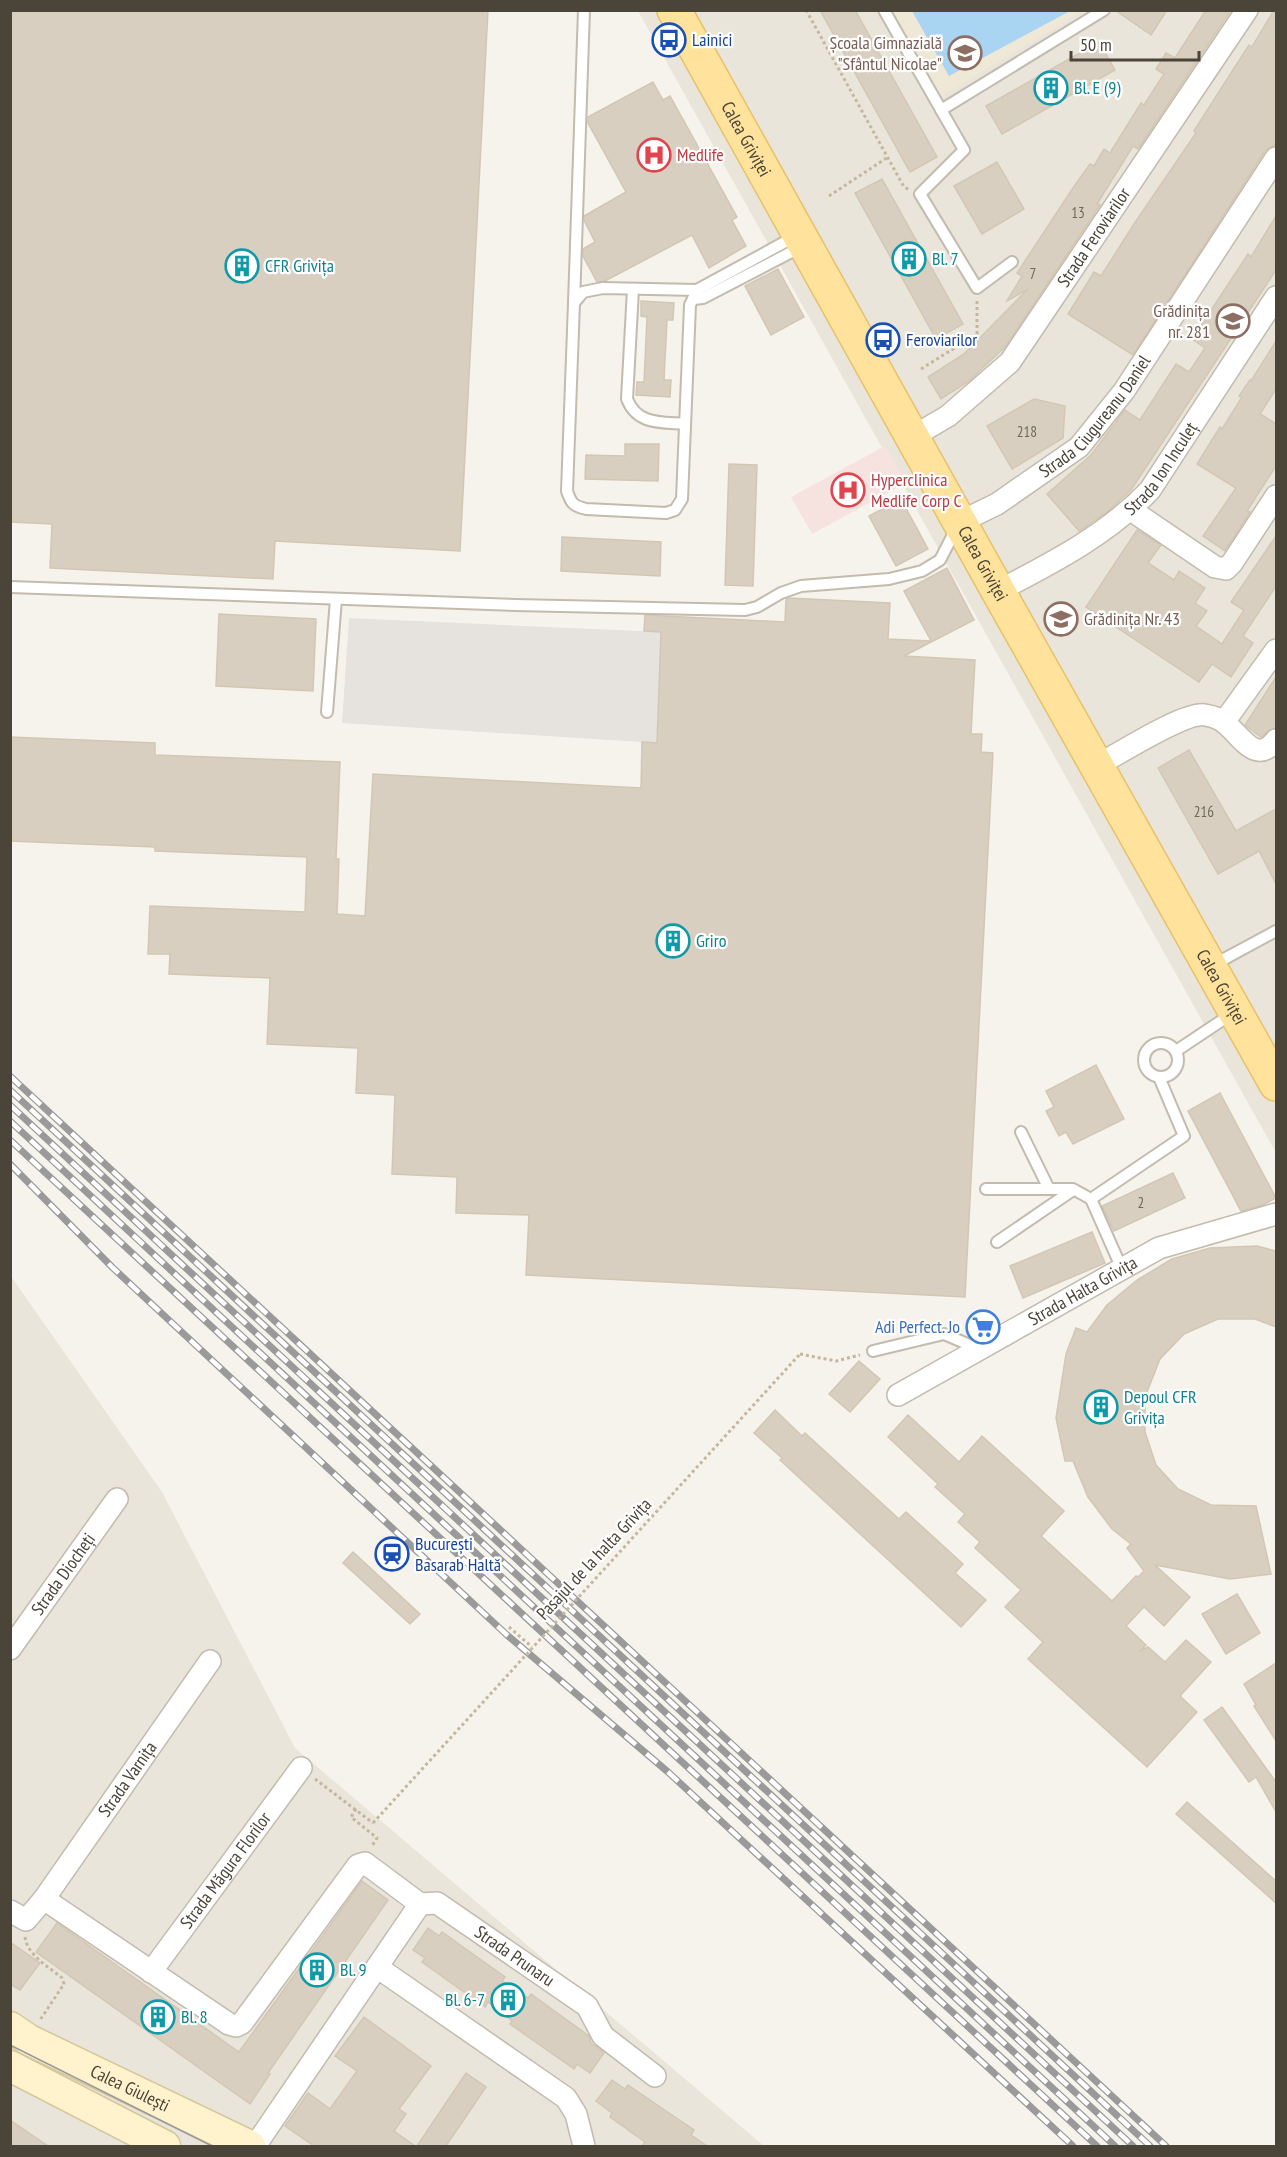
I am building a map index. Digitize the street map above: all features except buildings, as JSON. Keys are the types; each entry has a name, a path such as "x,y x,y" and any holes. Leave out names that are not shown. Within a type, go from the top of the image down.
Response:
{"main road":[{"name":"Calea Griviței","path":"674,10 1276,1084"},
{"name":"Calea Giulești","path":"19,2033 250,2146"},
{"name":"Calea Giulești","path":"10,2066 165,2146"}],"street":[{"name":"Strada Feroviarilor","path":"912,437 948,416 1010,362 1247,10"},
{"name":"Strada Ciugureanu Daniel","path":"960,522 997,504 1079,447 1124,391 1276,158"},
{"name":"Strada Ion Inculeț","path":"998,591 1093,538 1131,510 1150,490 1276,297"},
{"path":"1131,510 1215,567 1226,569 1276,496"},
{"path":"1224,722 1276,650"},
{"path":"1096,766 1188,717 1206,715 1224,722 1252,749 1264,751 1274,748"},
{"name":"Strada Halta Grivița","path":"898,1395 1159,1248 1276,1214"},
{"name":"Strada Diocheți","path":"10,1649 117,1499"},
{"name":"Strada Varnița","path":"10,1911 26,1920 44,1899 210,1660"},
{"name":"Strada Măgura Florilor","path":"152,1972 301,1768"},
{"path":"44,1899 229,2024 236,2026 242,2023 361,1863 365,1863 420,1904 255,2146"},
{"name":"Strada Prunaru","path":"420,1904 437,1903 587,2006 603,2036 655,2076"},
{"path":"377,1967 566,2098 576,2114 584,2146"}],"lane":[{"path":"584,10 567,490 574,506 586,509 666,513 675,510 682,498 690,305 695,294"},
{"path":"884,10 964,150 920,194 977,288 1012,262"},
{"path":"941,110 1104,10"},
{"path":"574,303 584,292 591,290 633,289 695,294 802,240"},
{"path":"633,289 627,399 632,411 643,419 685,424"},
{"path":"10,587 745,610 757,607 781,592 801,586 889,579 922,571 940,560 960,522"},
{"path":"327,712 336,599"},
{"path":"1210,967 1276,931"},
{"path":"1176,1051 1235,1011"},
{"path":"1160,1042 1167,1043 1176,1051 1178,1061 1174,1072 1165,1076 1159,1077 1150,1073 1144,1064 1149,1047 1160,1042"},
{"path":"1091,1199 1184,1136 1159,1077"},
{"path":"1021,1132 1049,1190"},
{"path":"986,1189 1073,1190 1091,1199 1122,1269"},
{"path":"997,1242 1073,1190"},
{"path":"873,1351 944,1334 979,1349"}],"path":[{"path":"806,10 904,187 920,194"},
{"path":"829,196 888,157"},
{"path":"921,369 977,334 977,288"},
{"name":"Pasajul de la halta Grivița","path":"301,1768 373,1823 800,1354 836,1362 873,1351"},
{"path":"509,1627 532,1647"},
{"path":"356,1809 351,1817 377,1838 361,1863"},
{"path":"19,2033 64,1984 63,1978 38,1958"}],"shaded area":[{"path":"638,11 1276,11 1276,1153"},
{"name":"Școala Gimnazială \"Sfântul Nicolae\"","path":"893,11 1083,11 941,96"},
{"name":"Hyperclinica Medlife Corp C","path":"885,446 906,483 812,534 791,497"},
{"path":"349,618 661,632 657,743 342,723"},
{"path":"10,1275 162,1492 295,1748 764,2146 11,2146"}],"water":[{"name":"Școala Gimnazială \"Sfântul Nicolae\"","path":"912,11 1070,11 949,76"}],"tram line":[{"path":"10,2045 212,2146"}],"railway":[{"path":"10,1076 1166,2146"},
{"path":"10,1090 1150,2146"},
{"path":"10,1105 1133,2146"},
{"path":"10,1121 1115,2146"},
{"path":"10,1140 1097,2146"},
{"path":"10,1164 113,1268 507,1635 668,1772 1073,2146"}],"place":[{"name":"Lainici","path":"669,40"},
{"name":"Școala Gimnazială \"Sfântul Nicolae\"","path":"965,53"},
{"name":"Bl. E (9)","path":"1051,88"},
{"name":"Medlife","path":"654,155"},
{"name":"Bl. 7","path":"909,259"},
{"name":"CFR Grivița","path":"242,266"},
{"name":"Grădinița nr. 281","path":"1233,321"},
{"name":"Feroviarilor","path":"883,340"},
{"name":"Hyperclinica Medlife Corp C","path":"848,490"},
{"name":"Grădinița Nr. 43","path":"1061,619"},
{"name":"Griro","path":"673,941"},
{"name":"Adi Perfect. Jo","path":"983,1327"},
{"name":"Depoul CFR Grivița","path":"1101,1407"},
{"name":"București Basarab Haltă","path":"392,1554"},
{"name":"Bl. 9","path":"317,1970"},
{"name":"Bl. 6-7","path":"508,2000"},
{"name":"Bl. 8","path":"158,2017"}]}
